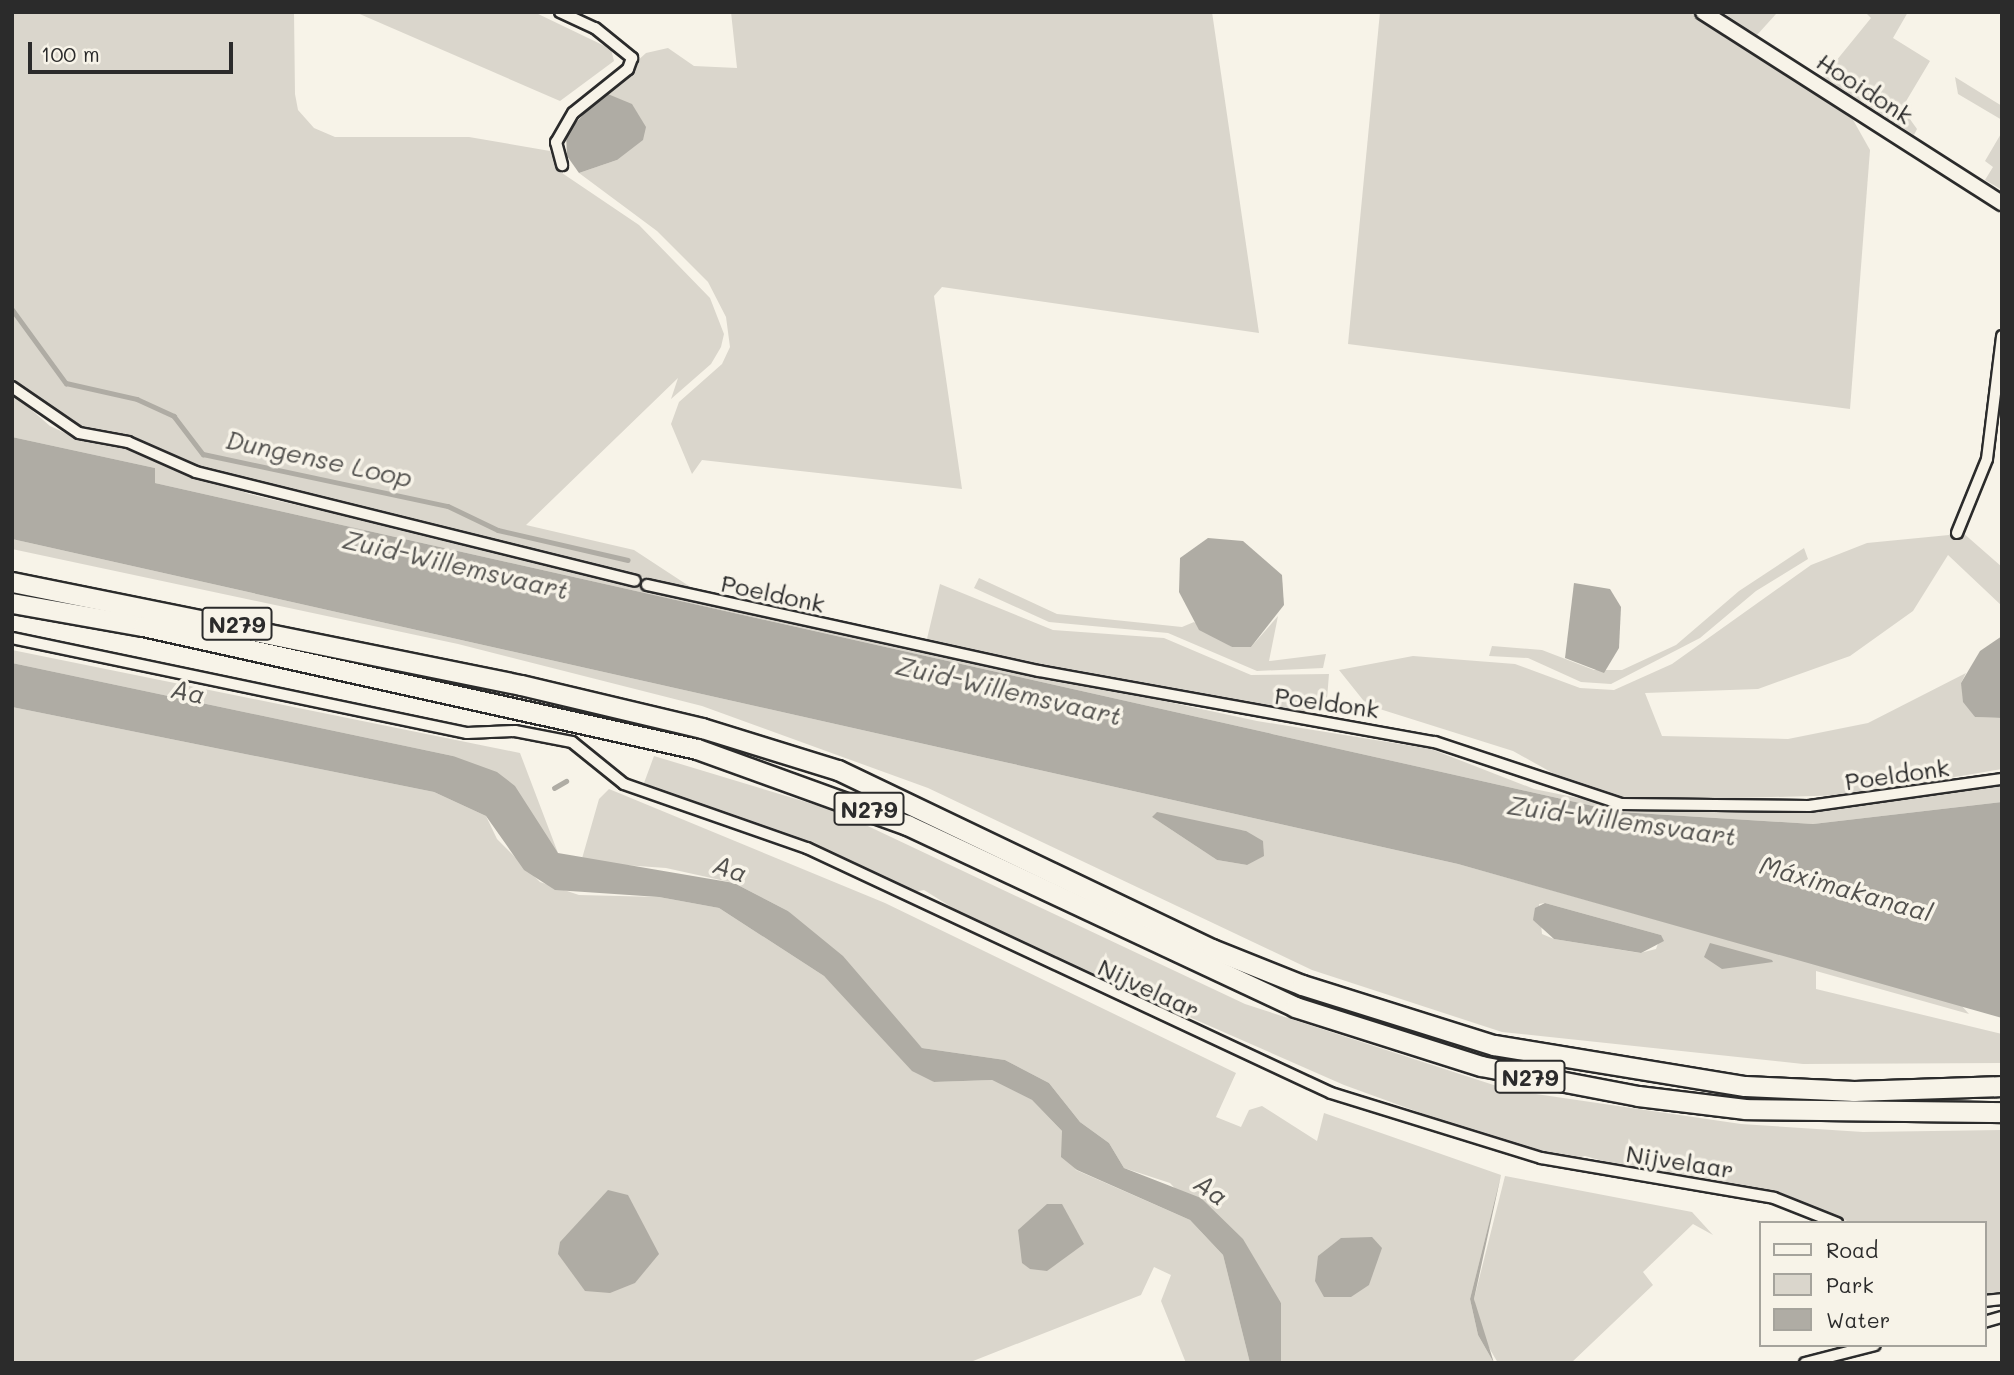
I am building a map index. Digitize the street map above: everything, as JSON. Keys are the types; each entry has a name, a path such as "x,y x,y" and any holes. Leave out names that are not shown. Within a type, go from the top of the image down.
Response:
{"highway":[{"name":"N279","path":"12,582 460,673 691,725 838,770 1212,949 1302,985 1494,1045 1745,1086 1854,1091 2002,1086"},
{"name":"N279","path":"12,603 641,732 818,789 1295,1007 1481,1066 1638,1096 1745,1109 2002,1112"}],"street":[{"path":"560,12 595,28 632,58 628,69 573,113 556,142 562,165"},
{"name":"Hooidonk","path":"1703,12 2002,203"},
{"path":"1957,533 1987,459 2002,336"},
{"path":"12,387 79,433 128,442 196,472 635,581"},
{"name":"Poeldonk","path":"647,585 1052,674 1435,742 1621,804 1796,806 2002,779"},
{"name":"Nijvelaar","path":"12,638 470,733 527,733 583,747 624,784 807,848 1331,1093 1541,1158 1774,1198 1832,1221"},
{"path":"1805,1363 1867,1347"}],"green space":[{"path":"12,12 294,12 295,94 298,110 314,128 335,137 469,137 550,151 562,173 639,225 710,298 724,334 721,347 711,364 671,399 678,378 526,525 634,550 695,590 200,468 128,436 82,429 12,381"},
{"path":"355,12 534,12 611,49 614,61 560,101"},
{"path":"731,12 1212,12 1259,333 942,287 934,296 962,489 702,460 692,474 671,424 679,402 722,364 730,347 726,317 708,282 657,231 579,173 617,160 603,92 646,53 668,48 694,66 737,68"},
{"path":"1380,12 1689,12 1852,118 1870,150 1850,409 1348,344"},
{"path":"1722,12 1773,12 1776,14 1757,35"},
{"path":"1865,12 1908,12 1893,38 1930,61 1902,108 1917,129 1914,135 1823,77 1871,18"},
{"path":"1955,77 2002,106 2002,120 1958,94"},
{"path":"2002,132 2002,190 1985,180 1993,167 1985,161"},
{"path":"12,393 50,426 76,438 126,446 249,494 908,646 1257,721 1431,749 1534,789 1622,807 1756,812 1875,804 2002,783 2002,802 1813,824 1620,812 155,483 155,468 12,437"},
{"path":"1954,525 2002,567 2002,606 1948,555 1913,611 1850,656 1758,689 1645,693 1662,736 1788,739 1868,723 1966,673 1961,683 1975,717 2002,718 2002,769 1849,795 1628,801 1558,776 1513,751 1367,705 1339,670 1413,656 1515,664 1580,688 1614,690 1672,664 1811,565 1867,543 1949,535"},
{"path":"12,539 1458,864 1961,1005 1969,1014 1816,971 1816,989 2002,1034 2002,1063 1803,1064 1502,1032 1312,970 928,788 702,706 458,644 12,549","holes":["1152,817 1246,831 1247,865 1217,860","1545,903 1661,935 1656,949 1640,953 1554,939 1542,934 1539,904"]},
{"path":"1804,548 1808,559 1756,591 1700,638 1611,684 1581,682 1528,658 1489,656 1492,646 1542,650 1594,670 1622,670 1676,645 1739,591"},
{"path":"979,578 1057,614 1182,627 1194,622 1232,647 1251,647 1278,616 1269,661 1326,654 1323,668 1257,671 1168,633 1049,622 974,588"},
{"path":"940,584 1053,630 1164,638 1251,675 1329,674 1327,699 1296,716 926,643"},
{"path":"12,650 520,753 558,853 453,756 12,663"},
{"path":"12,707 434,792 486,816 497,839 540,882 579,895 659,897 719,908 824,976 934,1082 992,1080 1032,1100 1062,1131 1076,1170 1190,1220 1223,1255 1250,1363 1186,1363 1161,1301 1171,1275 1154,1267 1141,1295 968,1363 12,1363"},
{"path":"654,756 836,811 1245,1004 1509,1090 1741,1124 1863,1132 2002,1130 2002,1293 1986,1295 1986,1221 1847,1221 1777,1191 1635,1170 1585,1156 1573,1159 1476,1133 1344,1085 980,925 924,890 913,892 644,783"},
{"path":"609,789 885,903 1236,1073 1216,1117 1241,1127 1249,1110 1262,1106 1317,1141 1324,1113 1501,1175 1470,1299 1478,1335 1494,1363 1281,1363 1281,1303 1170,1183 1124,1168 1109,1143 1080,1122 1049,1083 1005,1060 922,1048 788,911 734,883 666,868 581,862 599,799"},
{"path":"1505,1176 1692,1212 1713,1235 1693,1224 1643,1272 1653,1285 1571,1363 1498,1363 1481,1334 1474,1299"}],"water":[{"path":"603,92 632,104 646,127 643,140 617,160 579,173 567,156 566,134"},
{"path":"12,437 155,468 155,483 1620,812 1813,824 2002,802 2002,1018 1458,864 12,539"},
{"path":"1208,538 1243,541 1282,575 1284,605 1251,647 1232,647 1199,630 1179,592 1180,558"},
{"path":"1574,583 1610,589 1621,607 1619,648 1604,673 1565,658"},
{"path":"2002,636 2002,718 1975,717 1963,702 1961,683 1980,651"},
{"path":"12,663 453,756 497,772 515,786 558,853 734,883 788,911 843,956 922,1048 1005,1060 1049,1083 1080,1122 1109,1143 1124,1168 1201,1198 1243,1239 1281,1303 1281,1363 1250,1363 1223,1255 1190,1220 1077,1170 1061,1157 1062,1131 1032,1100 992,1080 934,1082 912,1071 824,976 719,908 659,897 555,890 524,870 486,816 434,792 12,707"},
{"path":"1157,812 1246,831 1263,841 1264,856 1247,865 1217,860 1152,817"},
{"path":"1545,903 1661,935 1664,941 1641,953 1554,939 1533,920 1535,908"},
{"path":"1710,943 1773,962 1722,969 1704,957"},
{"path":"1501,1175 1474,1299 1494,1363 1478,1335 1470,1299"},
{"path":"608,1190 628,1195 659,1254 635,1283 610,1293 585,1291 558,1254 560,1242"},
{"path":"1047,1204 1062,1204 1084,1244 1047,1271 1030,1269 1022,1263 1018,1230"},
{"path":"1372,1237 1382,1248 1369,1285 1351,1297 1324,1297 1315,1281 1318,1256 1341,1238"}],"waterway":[{"name":"Dungense Loop","path":"12,309 66,383 137,399 174,416 203,454 448,506 498,530 628,560"},
{"name":"Dungense Loop","path":"554,788 566,781"}],"water label":[{"name":"Zuid-Willemsvaart","path":"456,565"},
{"name":"Zuid-Willemsvaart","path":"1009,691"},
{"name":"Aa","path":"188,692"},
{"name":"Zuid-Willemsvaart","path":"1622,821"},
{"name":"Aa","path":"730,869"},
{"name":"Máximakanaal","path":"1846,889"},
{"name":"Aa","path":"1211,1190"}]}
